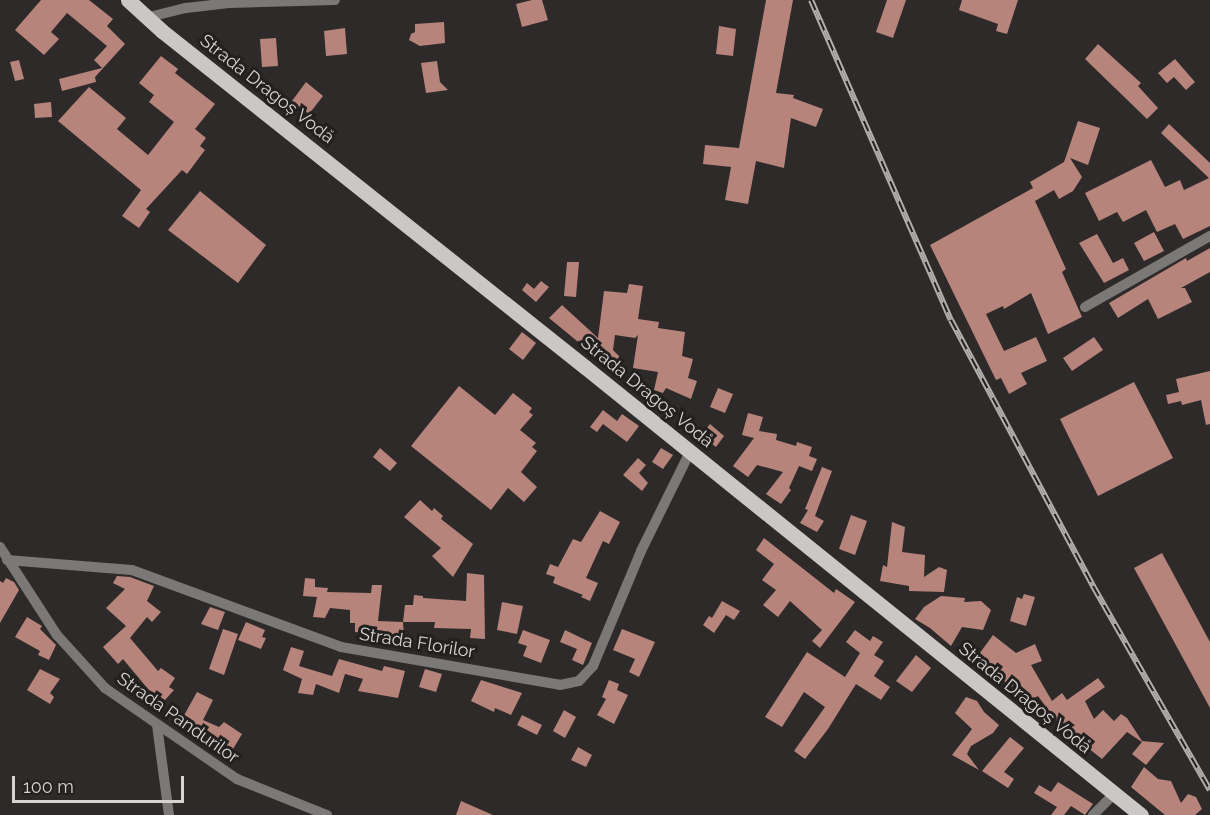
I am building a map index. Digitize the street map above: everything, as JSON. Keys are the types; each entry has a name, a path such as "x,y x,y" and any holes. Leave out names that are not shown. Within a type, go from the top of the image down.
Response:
{"main road":[{"name":"Strada Dragoș Vodă","path":"128,0 162,31 690,452 1113,795 1141,815"}],"street":[{"path":"149,17 186,8 229,3 334,0"},
{"path":"1085,307 1210,236"},
{"name":"Strada Florilor","path":"7,560 132,570 341,647 560,685 579,681 593,666 641,551 690,452"},
{"name":"Strada Pandurilor","path":"0,547 65,644 105,688 237,779 327,815"},
{"path":"157,725 169,815"},
{"path":"1093,815 1113,795"}],"building":[{"path":"41,0 89,0 113,19 107,26 125,44 95,77 96,82 62,91 59,79 102,68 94,60 107,46 67,13 51,32 59,39 44,55 15,30"},
{"path":"542,0 548,20 522,27 516,4"},
{"path":"766,0 793,0 776,93 794,95 793,98 823,109 816,127 791,118 784,168 756,161 748,204 725,200 731,167 703,164 705,145 739,148"},
{"path":"887,0 906,0 893,38 876,32"},
{"path":"962,0 1018,0 1007,34 996,31 998,24 959,10"},
{"path":"444,22 445,43 420,46 409,40 411,34 415,32 415,24"},
{"path":"719,26 736,29 733,56 716,54"},
{"path":"345,28 347,54 326,56 324,31"},
{"path":"276,38 278,66 262,67 260,39"},
{"path":"1098,44 1141,83 1138,86 1158,108 1147,119 1085,59"},
{"path":"161,56 178,69 175,73 215,104 195,129 206,138 200,146 205,150 187,174 182,170 146,209 150,212 139,228 122,216 141,190 58,121 89,87 126,118 117,129 148,155 174,122 149,102 154,95 139,83"},
{"path":"1175,59 1195,82 1186,90 1174,77 1167,83 1158,73"},
{"path":"19,60 24,79 15,81 10,62"},
{"path":"437,61 440,82 448,90 426,93 421,63"},
{"path":"306,82 323,96 309,114 292,101"},
{"path":"51,102 52,117 35,118 34,104"},
{"path":"1078,121 1100,128 1088,165 1070,158 1082,177 1073,191 1059,199 1054,190 1035,201 1066,269 1062,272 1082,317 1048,334 1031,293 1004,309 1003,306 986,314 1004,351 1036,337 1047,361 1021,373 1027,384 1009,394 1001,378 996,380 930,245 1033,188 1030,182 1064,162"},
{"path":"1169,124 1210,163 1210,226 1183,239 1175,224 1157,232 1146,210 1123,222 1117,212 1099,221 1085,193 1151,160 1165,187 1180,180 1184,190 1209,178 1161,133"},
{"path":"200,191 266,245 238,283 168,230"},
{"path":"1154,232 1164,251 1144,261 1134,243"},
{"path":"1097,234 1113,263 1123,258 1129,270 1104,283 1079,243"},
{"path":"1210,248 1210,272 1181,288 1185,288 1192,302 1158,319 1148,299 1118,318 1109,303 1186,258 1187,261"},
{"path":"567,262 579,262 576,297 564,296"},
{"path":"541,281 549,287 536,302 522,290 527,283 534,289"},
{"path":"629,284 643,286 638,319 659,322 658,328 685,332 682,356 693,359 688,378 697,381 691,399 666,388 663,393 654,390 658,372 633,368 638,335 635,338 615,335 613,350 620,357 610,368 549,318 562,305 598,338 604,291 627,293"},
{"path":"522,332 536,343 523,360 509,349"},
{"path":"1094,337 1103,350 1072,371 1063,358"},
{"path":"1210,371 1210,424 1206,425 1201,400 1182,405 1181,401 1168,404 1166,395 1179,392 1176,379"},
{"path":"1134,382 1173,458 1098,496 1060,419"},
{"path":"459,386 495,415 513,393 532,408 529,412 533,415 520,430 536,443 532,447 537,451 521,472 537,487 524,502 508,488 491,510 411,446"},
{"path":"718,388 733,394 725,413 710,407"},
{"path":"603,410 617,421 622,414 639,426 627,442 603,424 597,432 590,427"},
{"path":"748,413 763,417 759,431 777,434 776,440 796,446 797,442 812,447 809,456 817,459 812,471 799,466 789,488 791,490 781,504 766,494 783,472 757,465 748,477 733,466 754,438 742,435"},
{"path":"710,424 724,436 716,447 701,435"},
{"path":"380,448 397,463 390,471 373,457"},
{"path":"661,448 673,455 663,469 652,462"},
{"path":"638,458 646,465 639,473 648,483 642,491 623,475"},
{"path":"822,467 832,471 815,516 824,521 817,532 800,523 808,510 805,509"},
{"path":"420,500 432,511 434,508 443,516 441,519 473,544 453,577 432,556 441,548 404,517"},
{"path":"600,511 620,522 609,544 603,541 586,578 598,583 590,601 581,597 583,595 553,583 555,577 546,574 550,564 558,567 573,539 581,542"},
{"path":"851,515 867,521 855,555 839,549"},
{"path":"892,522 905,527 902,552 925,555 924,577 939,567 947,570 944,592 909,591 909,586 880,581 883,565 887,567"},
{"path":"764,538 834,593 836,589 855,602 820,648 812,641 822,630 790,601 778,617 763,605 776,590 762,580 774,564 756,550"},
{"path":"1162,553 1210,642 1210,708 1134,568"},
{"path":"467,573 484,575 485,639 470,638 471,629 434,628 435,622 403,622 405,605 413,605 414,595 423,596 423,598 466,601"},
{"path":"117,576 130,577 154,586 147,601 161,612 152,622 147,617 130,638 158,671 161,668 175,678 169,687 174,690 165,700 148,689 123,659 118,664 103,647 126,626 106,608 125,589 113,583"},
{"path":"6,578 14,582 19,590 0,623 0,581 3,583"},
{"path":"305,578 315,579 315,587 328,588 327,592 371,593 372,585 382,585 378,621 403,622 404,636 355,632 355,623 350,623 350,610 330,608 325,618 313,617 317,597 303,596"},
{"path":"1024,594 1035,597 1026,626 1010,621 1017,597 1022,599"},
{"path":"941,596 965,598 964,602 981,601 991,610 983,630 962,627 951,646 930,628 915,619 924,607"},
{"path":"722,601 740,611 734,620 726,615 714,633 703,625 709,616 712,618"},
{"path":"502,602 523,606 517,634 497,630"},
{"path":"210,607 225,612 218,630 201,624"},
{"path":"27,617 42,626 40,629 56,645 49,660 38,655 40,651 15,637"},
{"path":"246,622 265,630 262,637 266,638 261,649 238,640"},
{"path":"223,629 238,634 224,675 209,669"},
{"path":"622,629 655,642 639,677 629,672 635,659 613,650"},
{"path":"523,630 550,640 541,663 523,656 527,646 518,643"},
{"path":"565,630 592,643 583,665 572,660 577,649 560,642"},
{"path":"855,630 870,641 873,636 883,642 874,655 884,661 874,676 890,687 881,700 856,684 828,729 805,759 794,751 825,707 804,692 782,727 765,717 807,652 845,677 860,653 846,642"},
{"path":"993,635 1016,653 1035,644 1042,661 1031,665 1052,701 1062,693 1067,700 1098,678 1105,687 1085,701 1094,719 1103,710 1114,721 1121,714 1127,718 1142,741 1164,743 1146,765 1132,754 1142,742 1127,732 1102,759 1060,726 1038,696 1024,703 1014,685 1011,687 977,657"},
{"path":"291,647 304,651 299,666 332,676 339,659 382,671 384,666 405,671 398,698 358,691 363,679 345,674 339,693 316,684 313,695 298,693 302,679 283,670"},
{"path":"916,655 931,668 912,692 896,681"},
{"path":"40,669 60,679 50,693 54,697 50,704 27,690"},
{"path":"425,669 442,674 436,692 419,687"},
{"path":"481,680 522,693 511,715 495,708 494,712 471,701"},
{"path":"609,680 619,684 617,690 628,695 614,724 597,715 606,699 602,697"},
{"path":"197,692 213,700 203,720 219,727 224,722 242,734 233,749 182,719"},
{"path":"966,697 977,701 984,712 999,725 993,733 971,746 967,754 979,770 952,755 972,729 955,713"},
{"path":"564,710 576,717 565,738 553,731"},
{"path":"522,715 542,725 537,735 517,725"},
{"path":"1010,737 1024,748 1004,772 1014,779 1008,788 982,771"},
{"path":"578,747 592,755 586,767 571,760"},
{"path":"1144,767 1158,779 1171,781 1181,803 1188,794 1196,797 1202,809 1195,815 1165,815 1131,787"},
{"path":"1058,782 1093,804 1085,815 1071,806 1064,815 1051,815 1057,807 1034,793 1039,785 1051,792"},
{"path":"461,801 493,815 456,815"}],"railway":[{"path":"811,0 951,320 1093,586 1210,790"}]}
